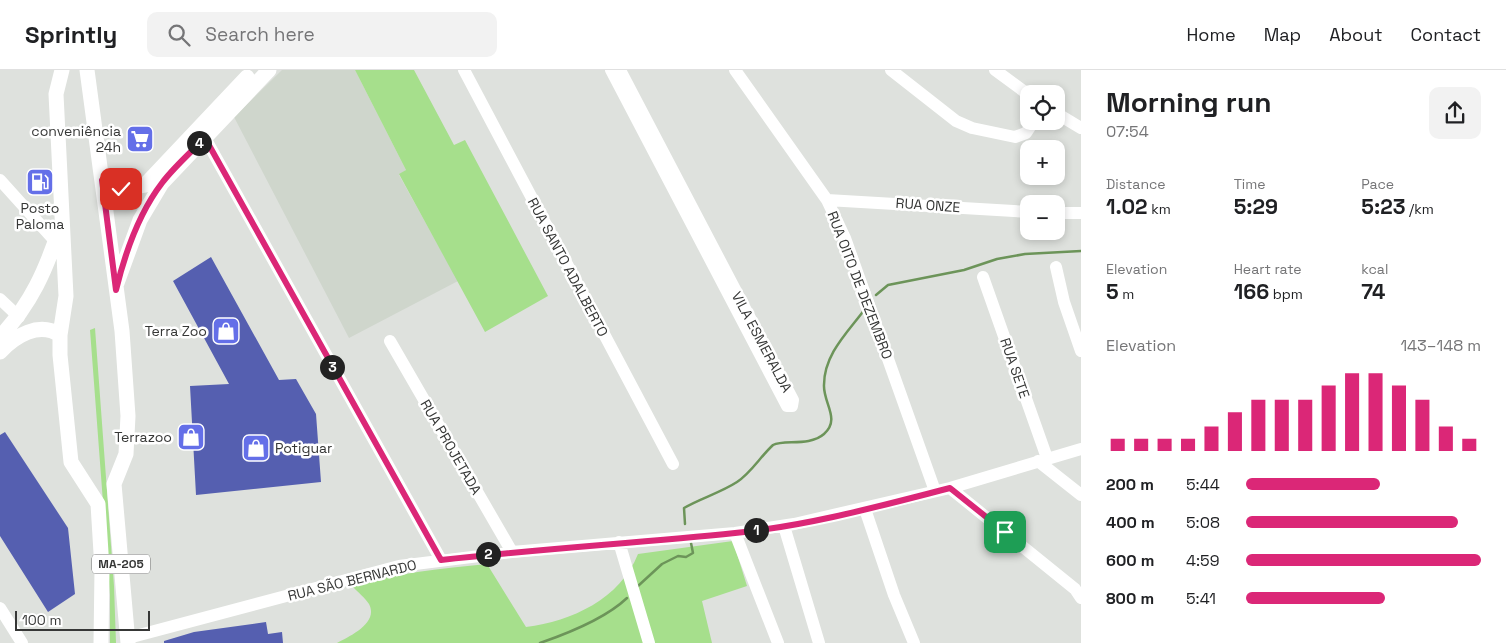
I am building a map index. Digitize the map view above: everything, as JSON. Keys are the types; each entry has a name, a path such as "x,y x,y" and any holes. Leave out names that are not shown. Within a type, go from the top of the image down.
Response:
{"main road":[{"path":"3,344 22,335 40,330 53,331 60,335 66,296 64,210 56,94 62,70"},
{"path":"87,70 116,290"},
{"path":"102,180 121,189 145,184 254,70"},
{"path":"116,290 134,235 162,183 269,70"},
{"path":"3,344 36,288 55,241 64,210"},
{"name":"MA-205","path":"116,290 122,331 128,433 124,460 114,484 128,641"},
{"name":"MA-205","path":"60,335 70,458 76,473 98,504 102,569 101,643"}],"street":[{"name":"RUA SANTO ADALBERTO","path":"464,70 673,464"},
{"name":"VILA ESMERALDA","path":"611,70 645,127 793,400 794,404 790,407 787,406 645,127 620,70"},
{"name":"RUA OITO DE DEZEMBRO","path":"735,70 828,200 845,238 935,491"},
{"path":"891,70 956,121 972,128 1015,137 1026,133 1028,130"},
{"path":"995,70 1020,88"},
{"path":"1065,118 1081,128"},
{"path":"205,138 248,220 441,560"},
{"path":"0,180 55,241"},
{"name":"RUA ONZE","path":"828,200 1020,211"},
{"path":"1065,213 1081,213"},
{"path":"1056,267 1064,302 1081,351"},
{"name":"RUA SETE","path":"983,277 1043,460"},
{"path":"0,299 19,317"},
{"name":"RUA PROJETADA","path":"390,341 512,552"},
{"name":"RUA SÃO BERNARDO","path":"128,641 374,572 441,560 512,552 736,533 784,526 866,509 950,488 1081,450"},
{"path":"1043,460 1081,495"},
{"path":"950,488 1075,589 1081,598"},
{"path":"866,509 894,595 914,643"},
{"path":"784,526 819,643"},
{"path":"736,533 778,643"},
{"path":"619,542 649,643"},
{"path":"0,608 22,643"}],"shaded area":[{"path":"282,70 355,70 406,170 399,175 458,281 349,338 234,117"}],"green space":[{"path":"355,70 414,70 454,145 465,140 548,296 485,332 399,174 406,170"},
{"path":"95,328 114,586 116,643 110,643 110,595 90,330"},
{"path":"733,541 747,586 702,601 712,643 337,643 349,637 367,623 371,611 369,604 353,587 369,582 419,572 487,564 526,627 560,619 593,605 619,584 630,570 638,554"}],"building":[{"name":"Potiguar","path":"211,257 279,380 296,379 316,414 321,482 196,495 190,386 229,384 173,281"},
{"path":"5,432 68,528 75,594 48,612 0,536 0,435"},
{"path":"266,622 268,634 282,632 283,643 164,643 164,641 194,632"}],"waterway":[{"path":"876,295 888,285 964,270 997,259 1025,254 1081,251"},
{"path":"685,524 684,508 737,482 747,474 773,445 778,443 804,442 824,434 831,423 830,411 824,392 828,363 838,344 865,309"},
{"path":"638,586 662,564 678,556 686,557 693,553 691,543"},
{"path":"540,643 597,619 627,598"}],"place":[{"name":"conveniência 24h","path":"140,139"},
{"name":"Posto Paloma","path":"40,182"},
{"name":"Terra Zoo","path":"226,331"},
{"name":"Terrazoo","path":"191,437"},
{"name":"Potiguar","path":"256,448"}],"route":[{"path":"121,189 102,180 116,290 125,259 147,207 162,183 205,138 248,220 441,560 619,542 736,533 794,524 866,509 950,488 1005,532"}]}
